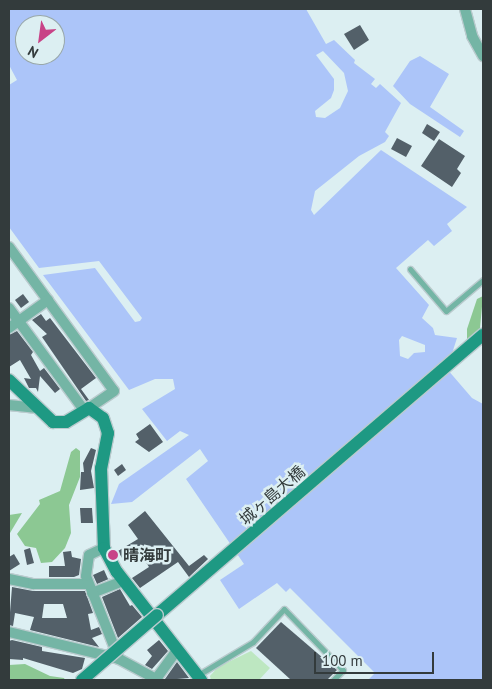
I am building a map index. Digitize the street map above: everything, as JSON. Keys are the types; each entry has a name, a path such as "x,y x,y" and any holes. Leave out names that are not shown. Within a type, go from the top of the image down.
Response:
{"street":[{"path":"465,9 472,36 483,56"},
{"path":"9,247 114,390 87,409 58,424 37,408 9,380"},
{"path":"9,328 48,300"},
{"path":"9,308 87,409 103,418 108,433 101,468 104,548 123,580 199,678"},
{"name":"城ヶ島大橋","path":"82,680 483,335"},
{"path":"9,405 37,408"},
{"path":"104,548 89,555 86,576 119,658"},
{"path":"9,579 33,584 90,588 123,580"},
{"path":"9,632 119,658 157,680 177,650"}],"lane":[{"path":"410,269 446,311 483,280"},
{"path":"199,678 212,664 253,642 284,609 342,670 333,680"}],"green space":[{"path":"483,296 480,328 483,344 467,346 467,329 477,299"},
{"path":"76,448 80,451 80,477 69,505 71,533 65,548 52,562 41,563 36,548 25,546 17,534 40,504 39,500 60,491 71,452"},
{"path":"22,513 10,533 9,533 9,515"},
{"path":"251,651 270,668 259,680 211,680 210,676 218,667"},
{"path":"25,664 50,676 64,678 65,680 9,680 9,665"}],"water":[{"path":"9,9 306,9 326,44 334,40 355,60 354,63 375,79 371,84 376,88 380,84 401,103 385,132 389,136 385,142 359,156 315,191 311,210 314,215 381,150 467,207 447,224 452,231 434,246 428,240 396,268 429,305 422,318 433,328 435,335 457,338 447,369 472,398 483,404 483,680 368,680 375,673 290,588 286,592 277,583 239,609 220,580 244,564 186,479 208,461 200,449 132,502 111,504 119,484 189,435 180,431 167,441 142,409 175,389 173,379 155,379 129,390 43,275 95,268 135,322 140,321 142,318 99,261 39,268 9,227 9,85 17,80 9,65","holes":["402,336 425,345 425,352 414,353 408,359 400,356 399,340"]},
{"path":"420,56 449,74 430,107 464,131 460,137 410,104 393,86 410,61"}],"pier":[{"path":"323,51 344,73 348,91 340,108 325,118 316,117 315,111 331,98 334,90 334,79 316,55"}],"building":[{"path":"360,25 369,40 354,50 344,34"},
{"path":"427,124 440,132 434,141 422,133"},
{"path":"397,138 412,146 406,157 391,149"},
{"path":"439,139 465,156 457,169 461,173 452,187 421,166"},
{"path":"23,294 29,302 21,308 15,300"},
{"path":"41,314 46,321 50,318 96,378 81,389 89,400 86,401 42,337 47,334 32,320"},
{"path":"17,331 33,352 31,355 40,371 44,368 60,389 55,393 40,376 38,392 36,388 29,388 24,378 31,379 20,360 9,367 9,335"},
{"path":"150,424 163,442 149,452 135,442 139,439 136,434"},
{"path":"91,448 96,450 91,471 94,488 80,490 81,472 84,472 83,463"},
{"path":"122,464 126,470 118,476 114,470"},
{"path":"80,508 92,508 93,523 81,523"},
{"path":"145,511 189,566 204,555 208,559 189,577 178,562 140,588 132,578 149,567 137,549 122,558 118,551 138,539 128,525"},
{"path":"30,548 34,563 27,565 24,550"},
{"path":"71,551 72,557 81,559 79,575 74,577 49,577 49,566 65,566 63,552"},
{"path":"14,554 20,564 9,571 9,557"},
{"path":"104,570 108,579 111,578 97,584 93,575"},
{"path":"12,587 33,591 85,591 93,613 88,614 91,630 99,627 102,634 92,638 99,647 30,630 34,617 15,613 13,626 9,625","holes":["44,604 63,604 67,618 42,618"]},
{"path":"120,589 130,606 132,605 142,617 118,638 102,597"},
{"path":"281,622 337,670 327,680 291,680 256,648"},
{"path":"12,640 42,647 42,651 85,658 82,669 73,673 23,658 23,660 9,659 9,641"},
{"path":"159,640 168,651 152,669 145,665 152,656 147,650"},
{"path":"177,662 189,678 165,680 165,679"}],"place":[{"name":"晴海町","path":"113,555"}]}
